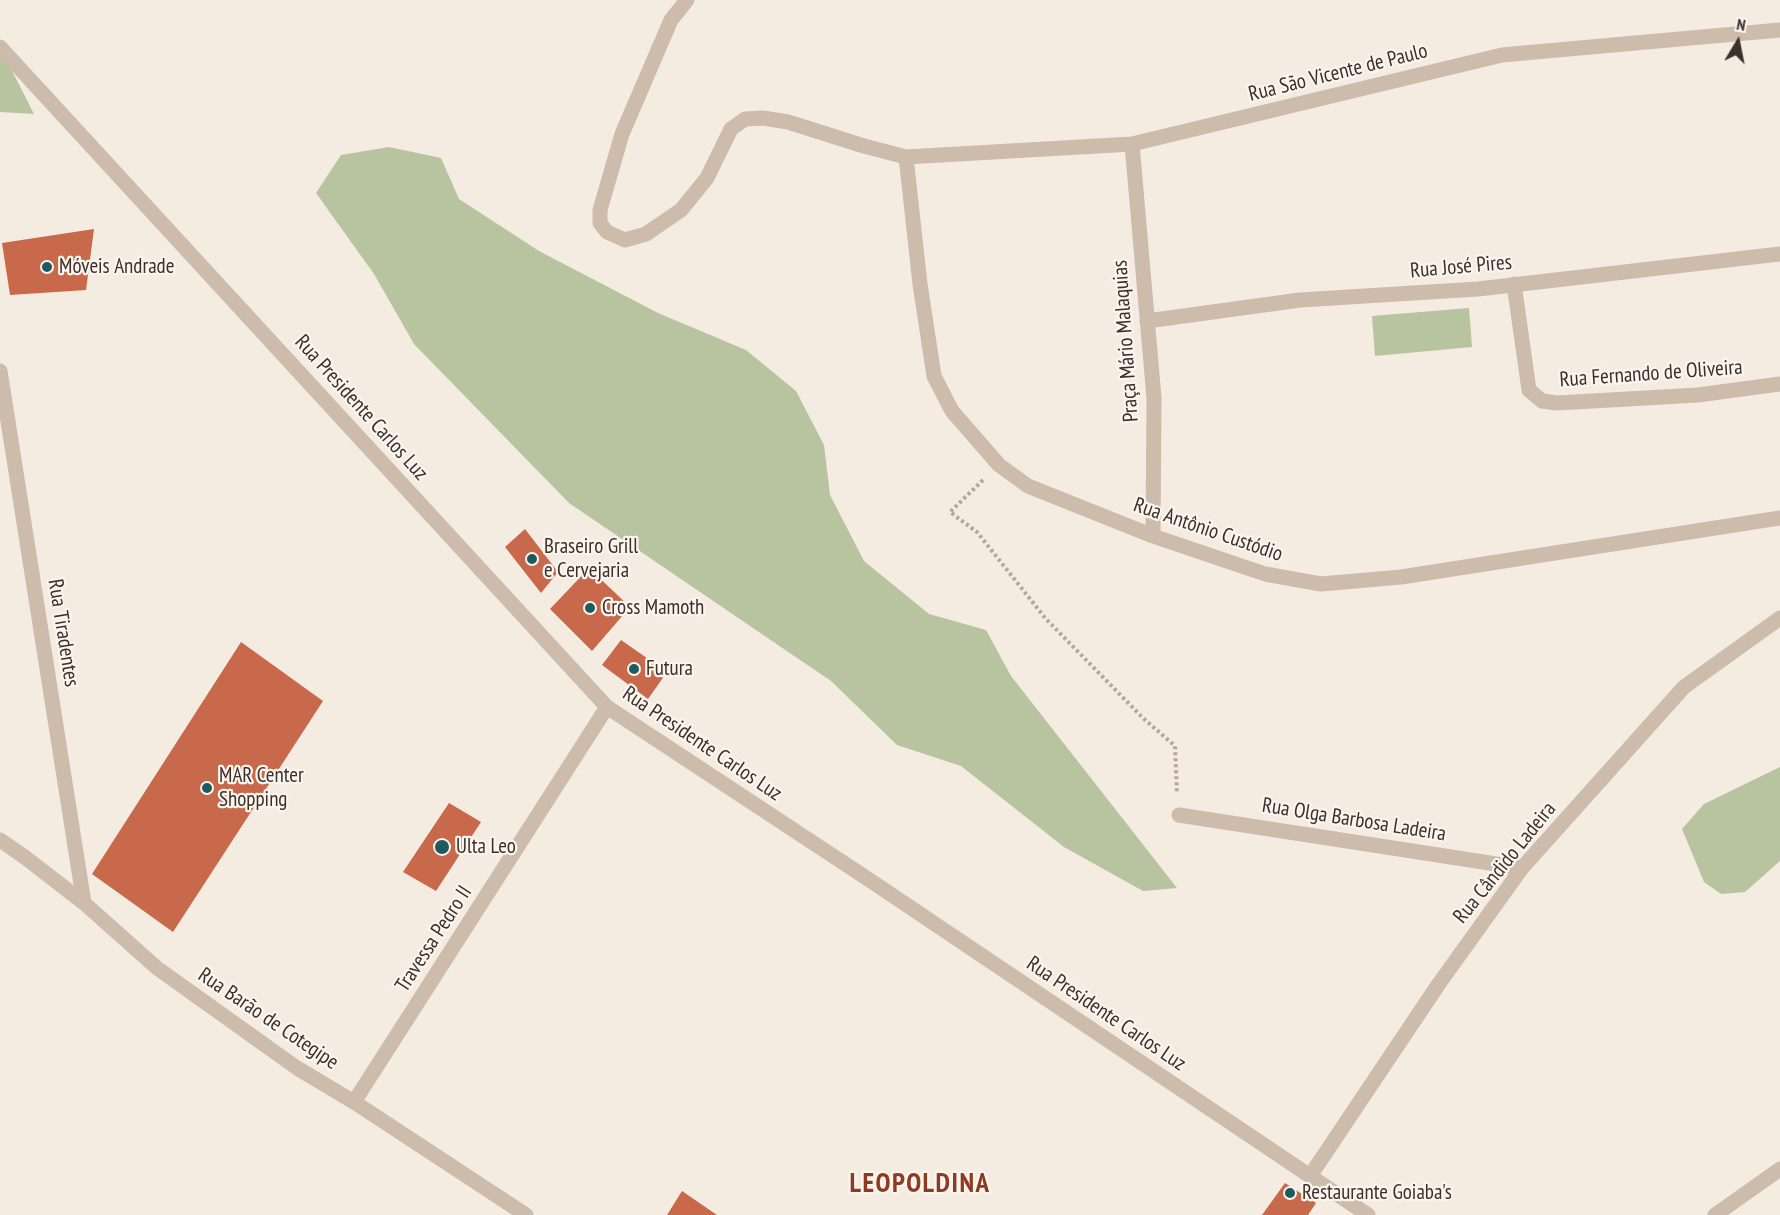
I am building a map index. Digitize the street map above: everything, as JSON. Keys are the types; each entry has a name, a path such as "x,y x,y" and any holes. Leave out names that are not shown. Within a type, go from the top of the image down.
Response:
{"street":[{"name":"Rua São Vicente de Paulo","path":"687,0 671,20 622,134 600,210 600,223 607,232 625,240 646,234 681,210 707,178 731,129 745,119 763,118 788,122 906,157 1132,144 1502,55 1780,30"},
{"name":"Rua Presidente Carlos Luz","path":"0,47 607,707 871,881 1368,1215"},
{"name":"Praça Mário Malaquias","path":"1132,144 1154,398 1153,536"},
{"name":"Rua Antônio Custódio","path":"906,157 920,284 934,376 952,411 999,465 1028,486 1153,536 1265,574 1321,585 1401,577 1780,518"},
{"name":"Rua José Pires","path":"1147,321 1300,300 1478,289 1780,254"},
{"name":"Rua Fernando de Oliveira","path":"1514,284 1529,390 1542,401 1557,403 1698,395 1780,384"},
{"name":"Rua Tiradentes","path":"0,371 84,903"},
{"name":"Rua Cândido Ladeira","path":"1310,1176 1438,985 1522,868 1684,687 1780,618"},
{"name":"Travessa Pedro II","path":"354,1102 607,707"},
{"name":"Rua Olga Barbosa Ladeira","path":"1179,815 1522,868"},
{"name":"Rua Barão de Cotegipe","path":"0,840 84,903 157,968 297,1068 354,1102 526,1215"},
{"path":"1715,1215 1778,1173"}],"path":[{"path":"999,465 950,512 977,532 1046,619 1143,718 1174,746 1179,815"}],"green space":[{"path":"0,54 5,57 34,114 0,112"},
{"path":"389,147 441,158 459,199 539,251 658,313 746,350 796,391 824,445 830,495 864,561 929,614 986,630 1011,676 1177,888 1143,891 1064,847 961,766 897,745 831,681 569,503 414,344 374,274 316,193 341,155"},
{"path":"1469,308 1472,347 1375,356 1372,316"},
{"path":"1780,767 1780,861 1745,892 1721,894 1704,882 1682,829 1704,804"}],"building":[{"name":"Móveis Andrade","path":"94,229 86,290 10,295 2,243"},
{"name":"Braseiro Grill e Cervejaria","path":"525,529 558,572 541,593 505,547"},
{"name":"Cross Mamoth","path":"589,568 630,607 592,651 550,609"},
{"name":"Futura","path":"621,640 667,672 648,699 602,665"},
{"name":"MAR Center Shopping","path":"241,642 323,701 173,932 92,874"},
{"name":"Ulta Leo","path":"449,803 481,822 436,891 403,872"},
{"name":"Restaurante Goiaba's","path":"1285,1183 1316,1203 1308,1215 1262,1215"},
{"path":"682,1191 717,1215 667,1215"}],"place":[{"name":"Móveis Andrade","path":"47,267"},
{"name":"Braseiro Grill e Cervejaria","path":"532,559"},
{"name":"Cross Mamoth","path":"590,608"},
{"name":"Futura","path":"634,669"},
{"name":"MAR Center Shopping","path":"207,788"},
{"name":"Ulta Leo","path":"442,847"},
{"name":"Restaurante Goiaba's","path":"1290,1193"}],"district":[{"name":"LEOPOLDINA","path":"920,1184"}]}
